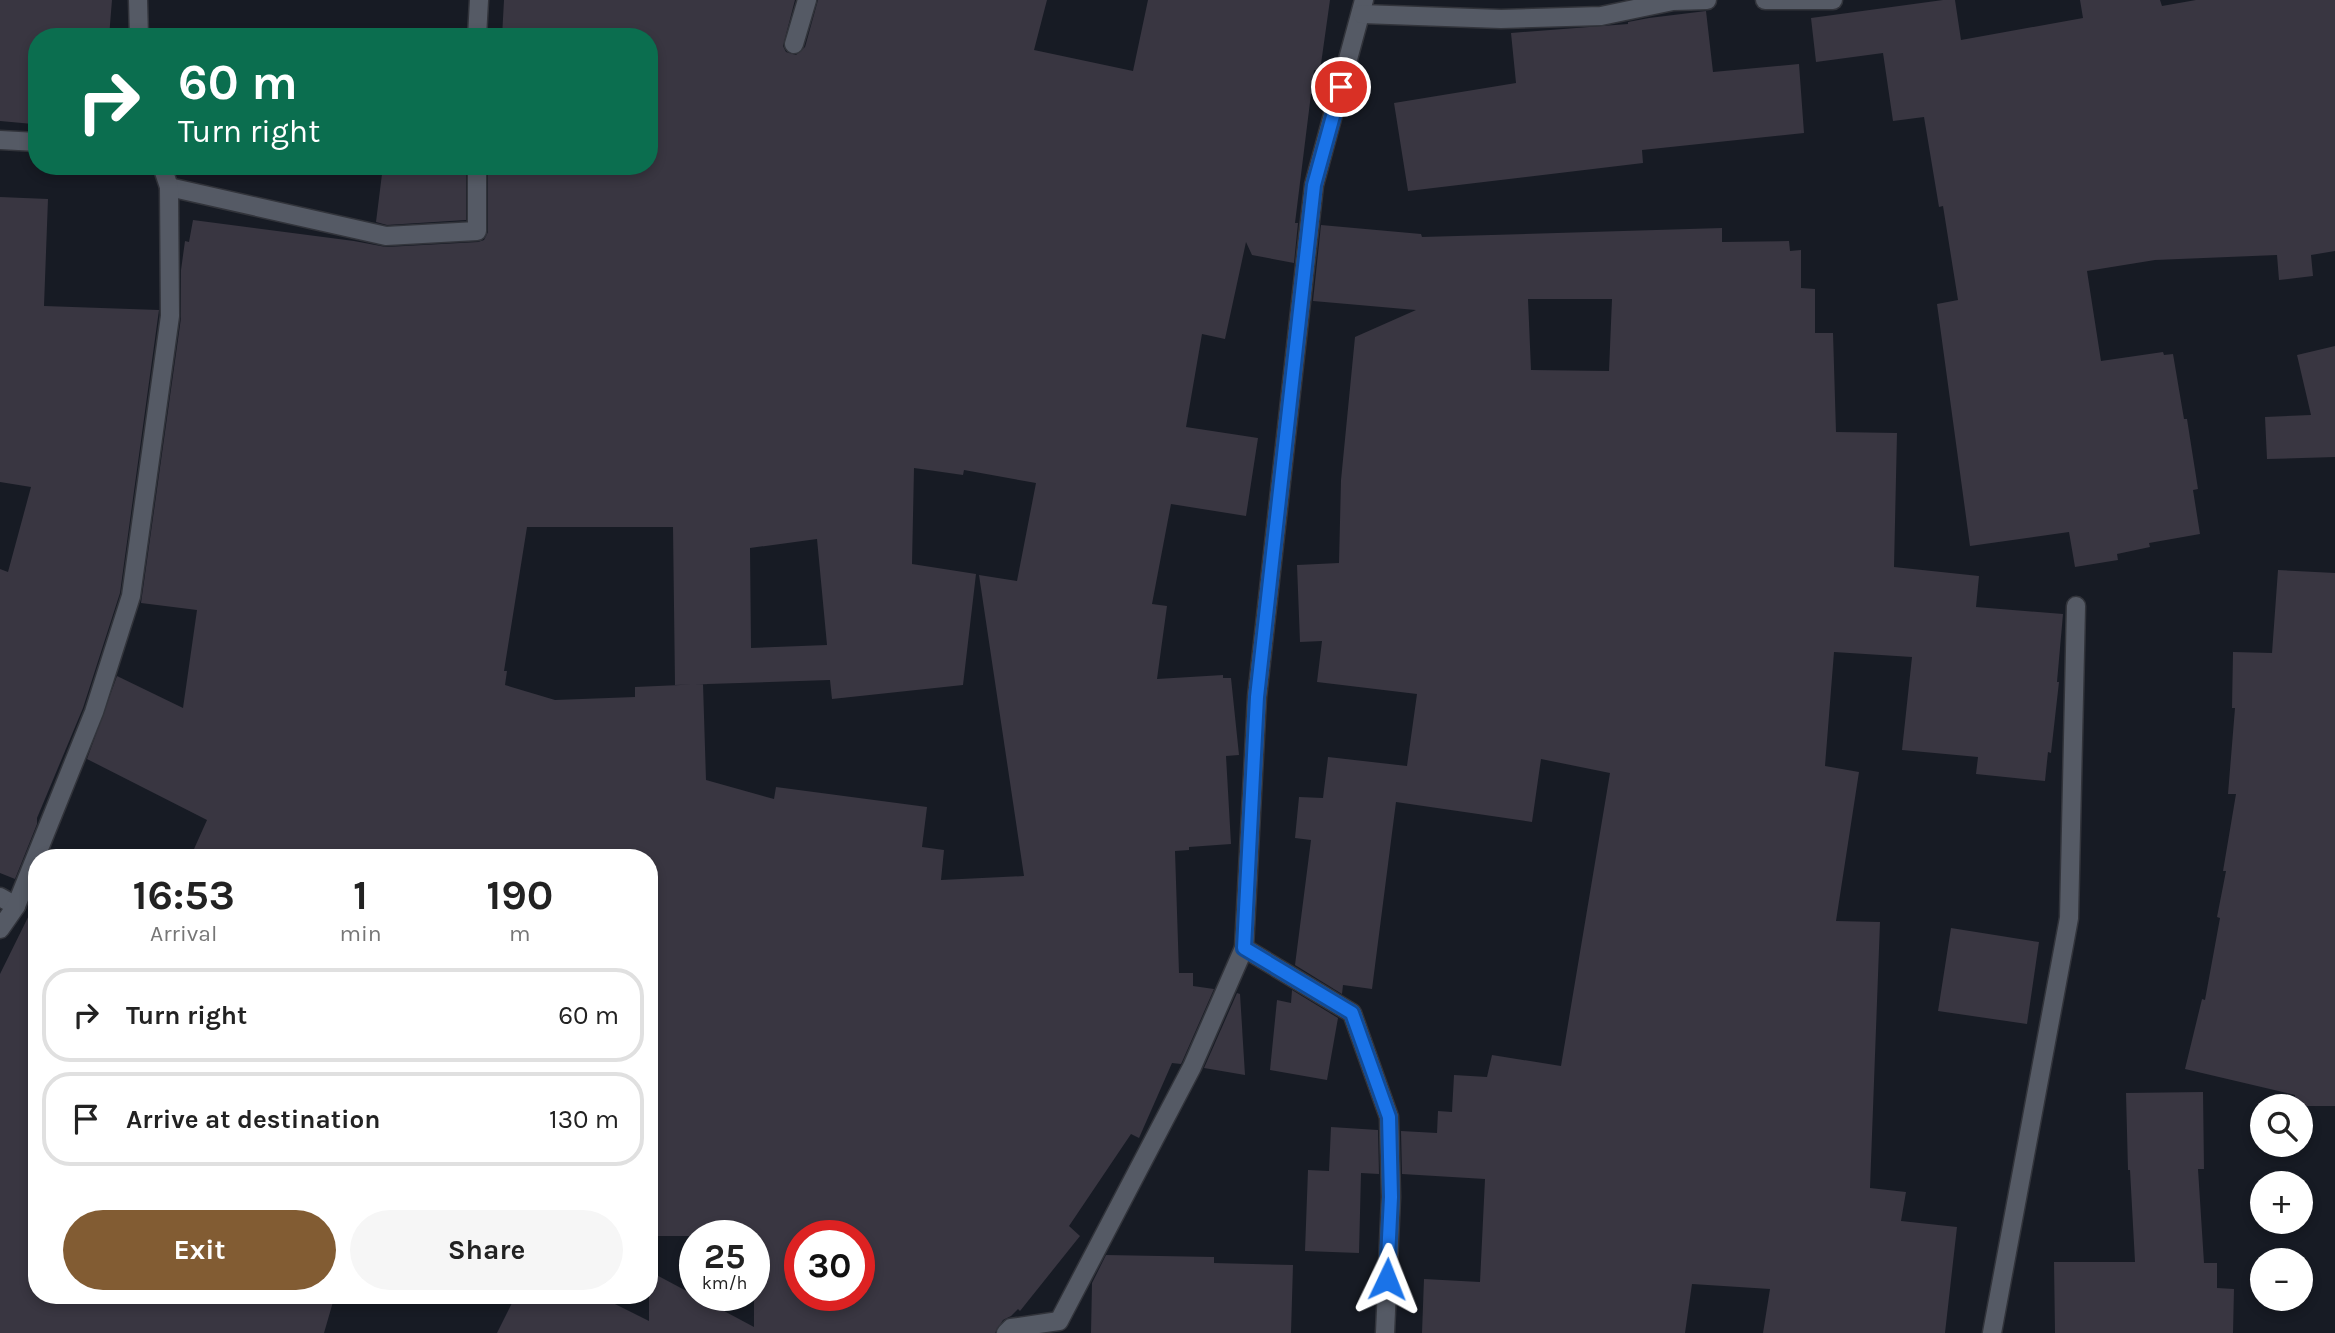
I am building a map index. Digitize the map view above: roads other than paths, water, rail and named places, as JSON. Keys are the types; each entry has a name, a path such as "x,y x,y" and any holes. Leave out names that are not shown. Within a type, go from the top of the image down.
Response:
{"street":[{"path":"138,0 139,28"},
{"path":"477,28 479,0"},
{"path":"794,44 807,0"},
{"path":"1006,1333 1011,1328 1059,1321 1192,1067 1244,948 1257,697 1314,185 1363,7 1501,19 1601,16 1673,1 1707,0"},
{"path":"1765,0 1833,0"},
{"path":"0,140 28,142"},
{"path":"32,849 94,712 131,596 170,316 169,187 165,175"},
{"path":"169,187 386,236 477,231 477,175"},
{"path":"1993,1333 2069,918 2076,606"},
{"path":"0,929 8,901 28,857"},
{"path":"1244,948 1352,1013 1389,1117 1391,1197 1385,1333"}]}
